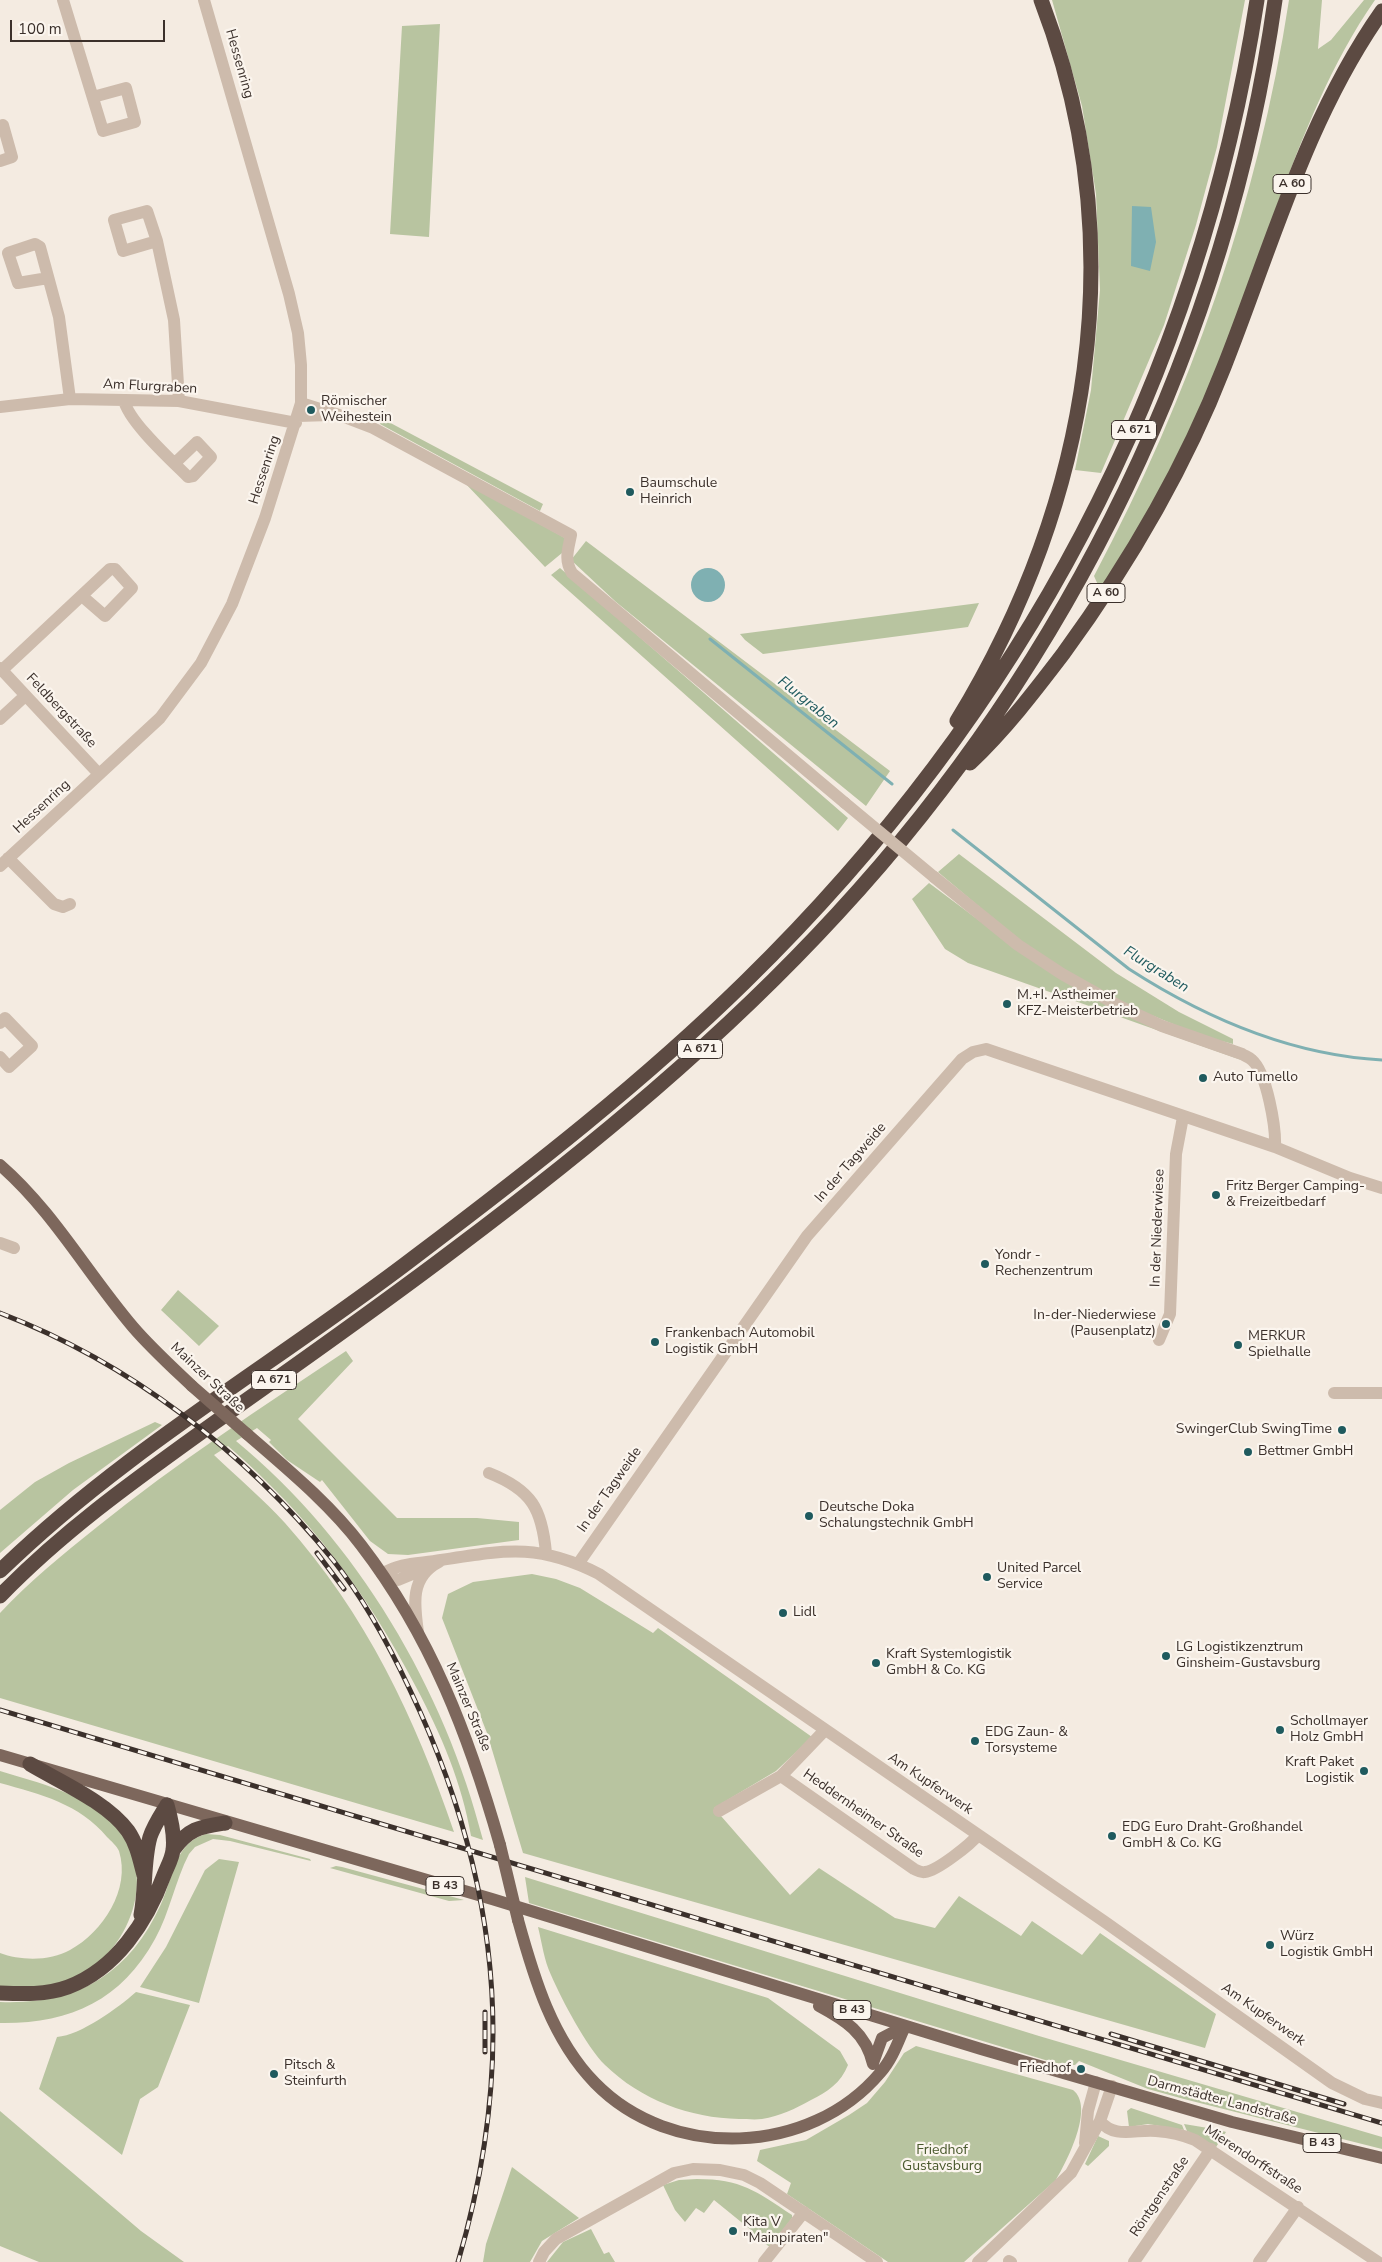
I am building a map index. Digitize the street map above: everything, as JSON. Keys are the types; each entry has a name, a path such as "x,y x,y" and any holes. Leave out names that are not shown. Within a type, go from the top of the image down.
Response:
{"highway":[{"name":"A 671","path":"899,810 973,695 1019,603 1047,533 1065,476 1083,390 1091,293 1088,196 1074,111 1059,53 1041,0"},
{"name":"A 671","path":"0,1571 44,1529 107,1477 396,1272 609,1105 709,1017 781,946 837,886 899,810 965,726 1020,644 1071,558 1135,428 1182,308 1212,216 1235,122 1258,0"},
{"name":"A 60","path":"943,788 1003,705 1065,605 1120,502 1164,404 1202,305 1234,199 1261,84 1275,0"},
{"name":"A 60","path":"943,788 999,734 1030,698 1110,588 1141,538 1194,438 1224,367 1290,189 1314,131 1345,67 1382,12"},
{"name":"A 671","path":"0,1596 87,1516 415,1280 555,1172 647,1096 724,1027 836,915 943,788"},
{"path":"30,1764 104,1807 117,1819 128,1832 136,1849 144,1875"},
{"path":"167,1805 172,1831 173,1850"},
{"path":"139,1924 144,1899 144,1875 150,1836 167,1805"},
{"path":"0,1993 46,1992 84,1980 103,1968 116,1956 139,1924 155,1896 173,1850 183,1836 196,1828 225,1823"}],"main road":[{"name":"Mainzer Straße","path":"0,1165 20,1182 53,1220 133,1327 192,1386 322,1503 360,1543 382,1574 419,1636 460,1719 475,1760 500,1845 532,1969 555,2024 571,2052 596,2083 612,2099 630,2111 674,2131 720,2139 749,2139 792,2130 838,2111 861,2092 877,2068"},
{"name":"B 43","path":"0,1755 225,1823 492,1899 905,2026 1112,2086"},
{"path":"799,1994 855,2028 870,2051 877,2068"},
{"path":"877,2068 882,2038 905,2026"},
{"name":"Darmstädter Landstraße","path":"1112,2086 1232,2122 1382,2158"}],"street":[{"path":"63,0 94,97"},
{"name":"Hessenring","path":"4,862 160,718 201,663 232,604 265,518 298,414 301,365 298,333 289,294 204,0"},
{"path":"0,126 3,125 12,157 0,161"},
{"path":"157,241 174,320 179,401"},
{"path":"48,278 65,349 70,399"},
{"name":"Am Flurgraben","path":"0,408 70,399 179,401 298,414 339,415 373,428 571,535 566,565 572,573 845,803 1018,945 1062,974 1119,1006 1162,1026 1242,1054"},
{"path":"124,400 131,416 175,463"},
{"path":"1,669 82,596"},
{"name":"Feldbergstraße","path":"1,669 99,774"},
{"path":"0,719 26,696"},
{"path":"4,862 54,904 63,907 70,904"},
{"path":"0,1023 5,1018 32,1046 9,1067 0,1057"},
{"path":"1239,1040 1242,1054 1252,1060 1258,1068 1267,1094 1276,1147 1358,1181 1382,1188"},
{"name":"In der Tagweide","path":"578,1564 807,1236 962,1059 973,1052 986,1049 1276,1147"},
{"name":"In der Niederwiese","path":"1159,1340 1170,1314 1176,1154 1183,1117"},
{"path":"0,1243 14,1248"},
{"path":"1334,1393 1382,1393"},
{"path":"489,1473 524,1492 531,1499 541,1520 546,1553"},
{"name":"Am Kupferwerk","path":"382,1574 404,1564 489,1552 546,1553 578,1564 607,1579 978,1835 1332,2083 1365,2099 1382,2103"},
{"name":"Am Kupferwerk","path":"382,1574 398,1580 428,1568 441,1560"},
{"path":"419,1636 415,1598 428,1568"},
{"name":"Heddernheimer Straße","path":"719,1811 781,1776 825,1730"},
{"name":"Heddernheimer Straße","path":"781,1776 920,1872 931,1871 972,1843 978,1835"},
{"path":"1084,2152 1088,2111 1096,2082"},
{"path":"978,2262 1071,2173 1100,2121 1112,2086"},
{"name":"Mierendorffstraße","path":"1100,2121 1112,2131 1155,2130 1195,2140 1378,2262"},
{"name":"Röntgenstraße","path":"1134,2262 1211,2149"},
{"path":"539,2262 544,2252 556,2239 660,2180 680,2172 704,2169 744,2175 804,2212 876,2262"},
{"path":"1259,2262 1298,2207"},
{"path":"764,2262 804,2212"}],"green space":[{"path":"1052,0 1245,0 1217,147 1196,225 1164,325 1101,473 1075,470 1091,390 1100,290 1096,194 1082,106"},
{"path":"1289,0 1322,0 1318,49 1331,40 1364,0 1375,0 1345,49 1319,101 1276,208 1212,382 1182,453 1145,518 1105,582 1098,585 1094,576 1129,508 1161,438 1190,368 1216,296 1239,224 1259,150 1276,75"},
{"path":"440,24 429,237 390,234 402,26"},
{"path":"383,419 543,504 540,511 380,424"},
{"path":"464,482 565,538 562,553 545,567"},
{"path":"586,541 890,771 866,806 616,602 571,560"},
{"path":"560,568 848,818 838,831 551,575"},
{"path":"979,603 968,627 763,654 740,634"},
{"path":"959,854 1116,973 1179,1012 1233,1039 1233,1044 1202,1036 1105,996 1020,941 938,872"},
{"path":"929,883 1036,963 1244,1061 968,963 945,949 912,899"},
{"path":"178,1290 219,1326 199,1346 161,1310"},
{"path":"346,1351 353,1361 298,1419 397,1518 477,1518 519,1522 519,1540 408,1555 388,1554 370,1541 322,1480 320,1482 287,1460 269,1442 271,1440 257,1428 236,1441 280,1480 320,1524 357,1571 391,1621 420,1674 445,1728 466,1784 483,1840 471,1836 462,1797 450,1759 416,1687 377,1619 334,1557 310,1528 258,1473 228,1446 214,1455 285,1523 314,1558 364,1630 405,1708 423,1748 454,1832 0,1698 0,1613 34,1579 127,1503 219,1436"},
{"path":"155,1422 162,1425 73,1490 0,1553 0,1510 35,1482 69,1463"},
{"path":"532,1574 556,1579 580,1588 653,1633 658,1628 812,1737 776,1771 714,1808 790,1895 819,1868 895,1918 935,1928 959,1896 1021,1936 1032,1921 1082,1955 1100,1933 1216,2014 1205,2048 523,1853 487,1733 442,1618 448,1594 473,1582"},
{"path":"0,1771 60,1790 101,1813 113,1823 128,1843 135,1865 137,1888 132,1910 123,1932 109,1952 92,1968 63,1983 36,1988 0,1987 0,1953 26,1958 45,1958 62,1954 82,1942 103,1921 117,1894 121,1880 122,1865 119,1851 85,1816 44,1796 0,1783"},
{"path":"206,1834 220,1835 310,1859 311,1861 230,1841 213,1839 195,1847 184,1864 165,1918 155,1939 126,1978 91,2005 70,2013 49,2019 0,2023 0,2002 27,2002 53,1998 76,1991 97,1981 116,1967 133,1950 148,1929 161,1904 181,1853 187,1845"},
{"path":"219,1859 239,1862 199,2003 140,1987 166,1947 205,1870"},
{"path":"336,1866 464,1900 449,1901 330,1868"},
{"path":"525,1877 1039,2036 1382,2137 1382,2149 1148,2089 1079,2061 1075,2065 1055,2063 529,1903"},
{"path":"538,1927 768,1998 840,2051 848,2065 842,2077 828,2090 793,2109 769,2118 721,2118 685,2111 667,2105 634,2088 619,2077 605,2065 582,2035 551,1975"},
{"path":"136,1992 190,2005 158,2087 140,2099 122,2155 39,2089 57,2037 88,2026 119,2006"},
{"name":"Friedhof Gustavsburg","path":"916,2046 1073,2090 1079,2098 1081,2109 1077,2134 1056,2180 964,2262 888,2262 787,2194 791,2183 757,2161 760,2150 806,2140 867,2103 885,2082 904,2053"},
{"path":"1131,2108 1182,2125 1184,2130 1148,2124 1129,2127 1127,2111"},
{"path":"0,2111 141,2231 184,2262 39,2262 0,2246"},
{"path":"1184,2124 1226,2132 1216,2147 1187,2131"},
{"path":"1098,2136 1109,2141 1109,2146 1088,2166 1085,2164"},
{"path":"512,2167 579,2218 542,2241 530,2262 483,2262 486,2244"},
{"path":"679,2180 725,2181 748,2188 792,2215 792,2218 770,2247 749,2233 751,2230 714,2200 704,2213 696,2208 685,2222 675,2210 663,2185"},
{"path":"591,2229 604,2254 609,2252 615,2262 547,2262 563,2242"}],"water":[{"path":"1132,206 1151,207 1156,242 1150,271 1131,266"},
{"path":"708,568 720,573 725,585 720,597 708,602 696,597 691,585 696,573"}],"waterway":[{"name":"Flurgraben","path":"710,639 892,784"},
{"name":"Flurgraben","path":"953,830 1129,969 1158,987 1218,1018 1282,1042 1348,1057 1382,1060"}],"railway":[{"path":"0,1313 48,1334 95,1358 140,1385 183,1415 224,1448 299,1520 333,1560 365,1606 385,1639 402,1673 428,1731 459,1814 471,1856 480,1900 492,1988 493,2032 488,2120 473,2206 458,2262"},
{"path":"317,1553 344,1589"},
{"path":"0,1710 1382,2123"},
{"path":"485,2012 485,2052"},
{"path":"1111,2034 1344,2104"}],"place":[{"name":"Römischer Weihestein","path":"311,410"},
{"name":"Baumschule Heinrich","path":"630,492"},
{"name":"M.+I. Astheimer KFZ-Meisterbetrieb","path":"1007,1004"},
{"name":"Auto Tumello","path":"1203,1078"},
{"name":"Fritz Berger Camping- & Freizeitbedarf","path":"1216,1195"},
{"name":"Yondr - Rechenzentrum","path":"985,1264"},
{"name":"In-der-Niederwiese (Pausenplatz)","path":"1166,1324"},
{"name":"Frankenbach Automobil Logistik GmbH","path":"655,1342"},
{"name":"MERKUR Spielhalle","path":"1238,1345"},
{"name":"SwingerClub SwingTime","path":"1342,1430"},
{"name":"Bettmer GmbH","path":"1248,1452"},
{"name":"Deutsche Doka Schalungstechnik GmbH","path":"809,1516"},
{"name":"United Parcel Service","path":"987,1577"},
{"name":"Lidl","path":"783,1613"},
{"name":"LG Logistikzenztrum Ginsheim-Gustavsburg","path":"1166,1656"},
{"name":"Kraft Systemlogistik GmbH & Co. KG","path":"876,1663"},
{"name":"Schollmayer Holz GmbH","path":"1280,1730"},
{"name":"EDG Zaun- & Torsysteme","path":"975,1741"},
{"name":"Kraft Paket Logistik","path":"1364,1771"},
{"name":"EDG Euro Draht-Großhandel GmbH & Co. KG","path":"1112,1836"},
{"name":"Würz Logistik GmbH","path":"1270,1945"},
{"name":"Friedhof","path":"1081,2069"},
{"name":"Pitsch & Steinfurth","path":"274,2074"},
{"name":"Kita V \"Mainpiraten\"","path":"733,2231"}]}
